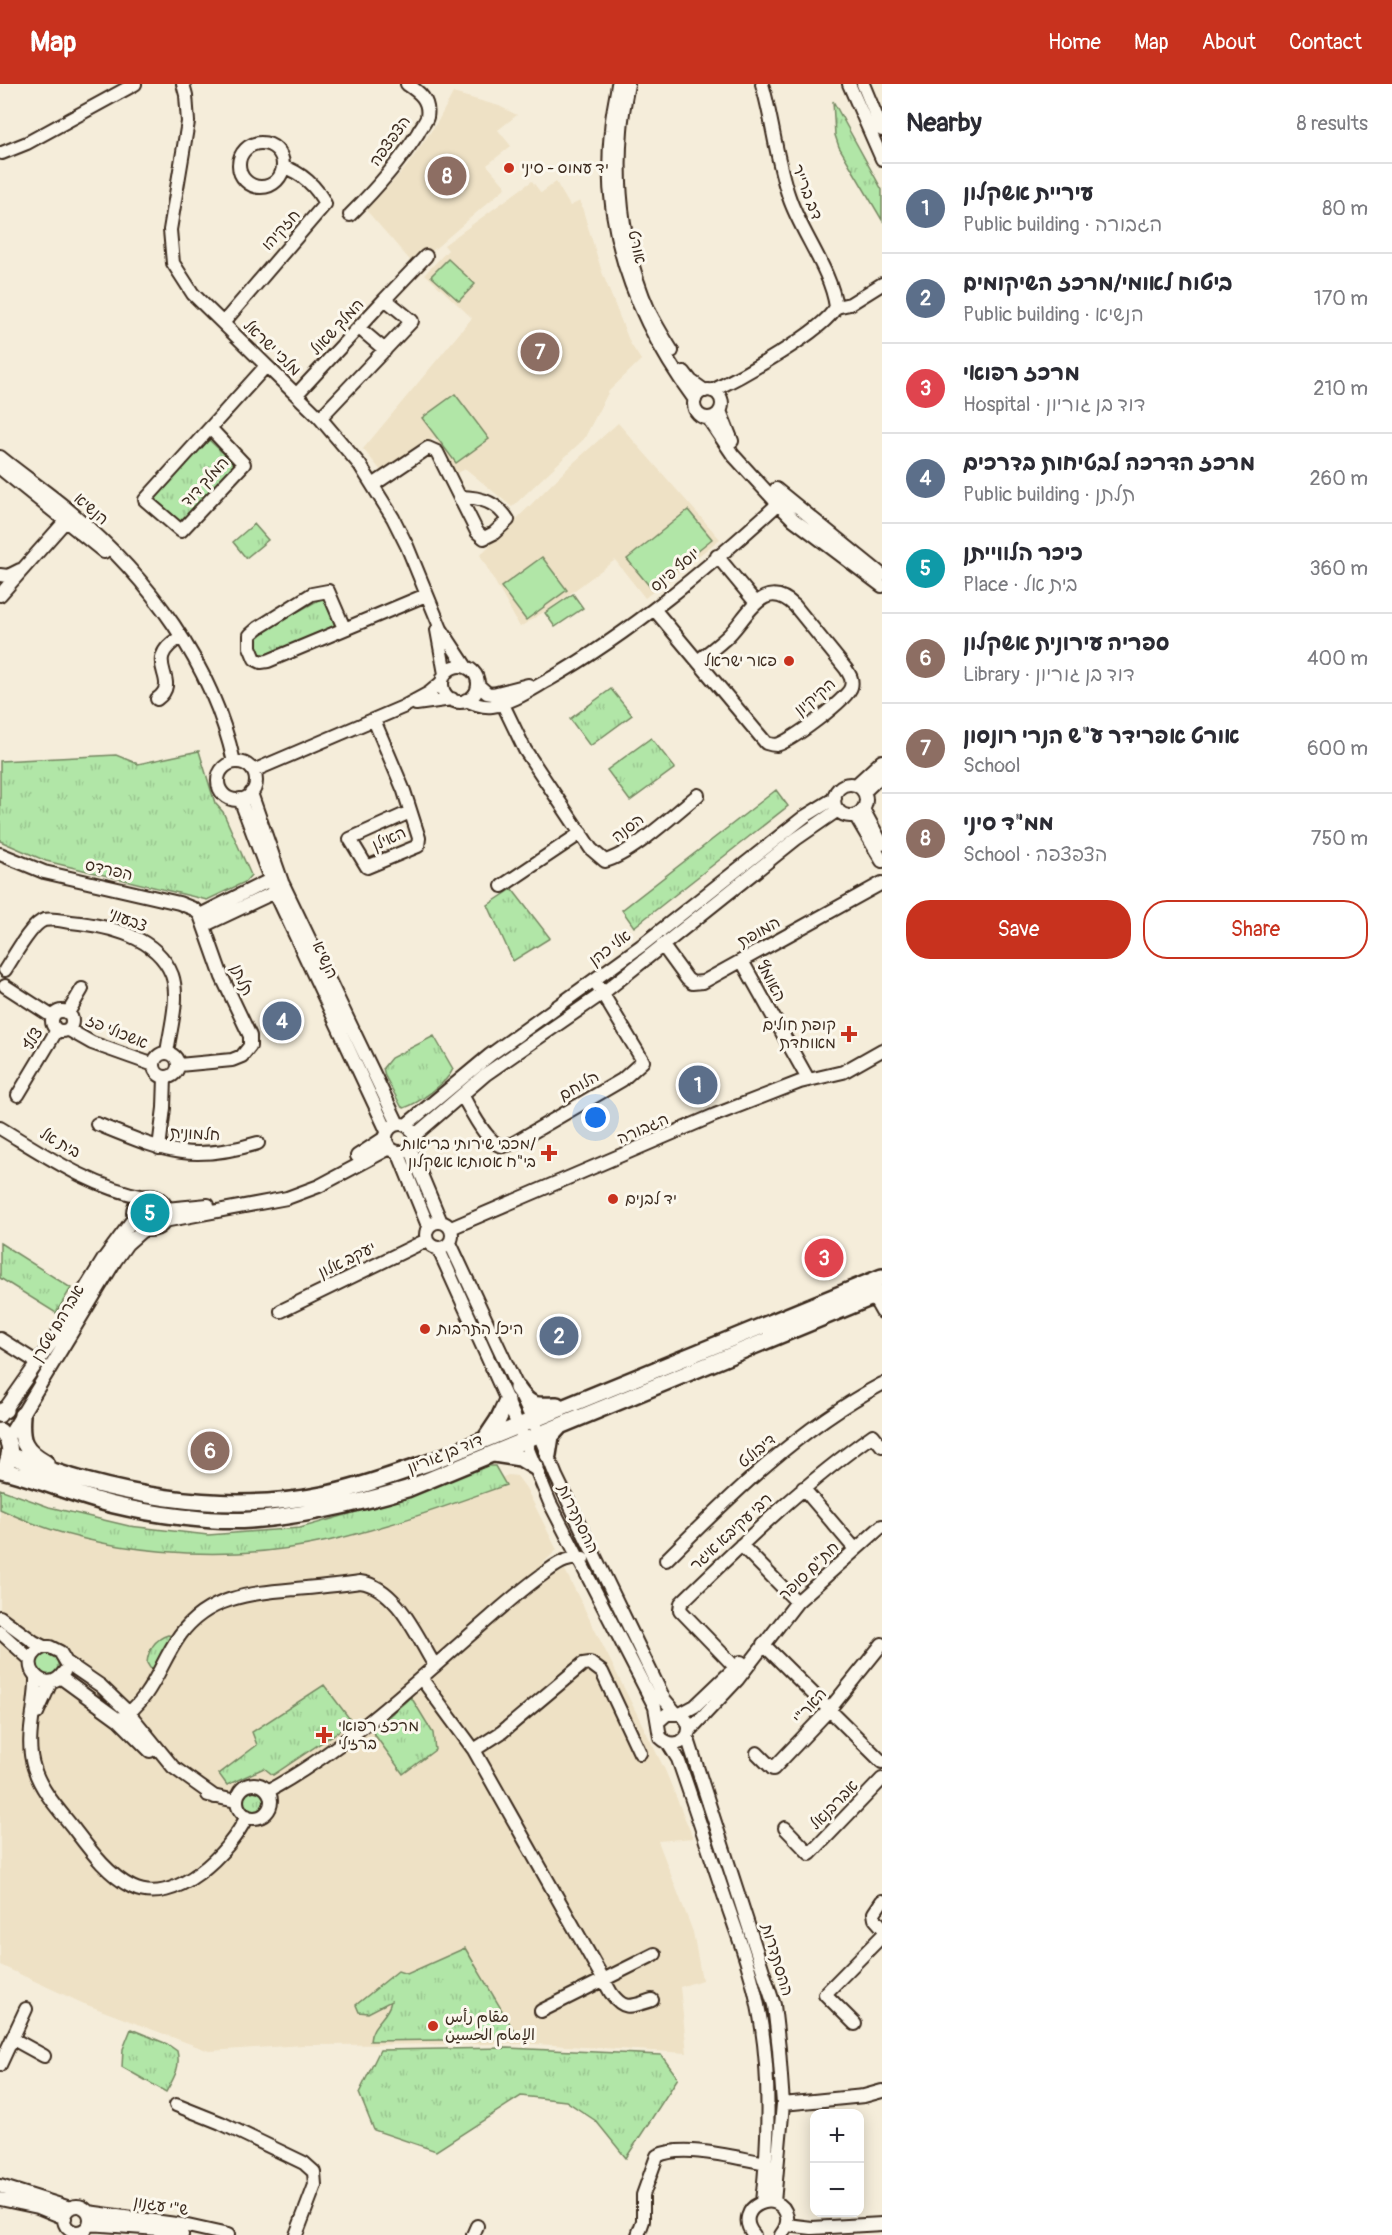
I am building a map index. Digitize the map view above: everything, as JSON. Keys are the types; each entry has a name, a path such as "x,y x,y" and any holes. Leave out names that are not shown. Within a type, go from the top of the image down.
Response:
{"main road":[{"name":"דוד בן גוריון","path":"9,1455 37,1466 146,1495 215,1502 268,1502 327,1494 370,1483 428,1463 882,1277"},
{"name":"דוד בן גוריון","path":"0,1470 27,1476 114,1505 195,1518 248,1520 353,1505 407,1489 878,1294"},
{"path":"517,1388 525,1400 532,1404 540,1406 569,1404"},
{"path":"486,1438 507,1401"},
{"path":"22,1415 21,1433 26,1449 62,1473"},
{"path":"548,1455 551,1436 560,1426"},
{"path":"0,1470 9,1455 4,1435"},
{"path":"491,1454 518,1458 535,1467"}],"street":[{"path":"0,156 135,84"},
{"name":"מלכי ישראל","path":"183,84 188,122 170,230 173,263 193,294 297,394 360,465 407,546 433,615 444,678"},
{"name":"הצפצפה","path":"350,215 373,192 427,118 426,102 422,94 407,84"},
{"name":"אורט","path":"618,84 610,129 610,169 616,234 624,267 638,306 651,333 680,379 704,394"},
{"name":"אורט","path":"628,84 621,127 619,160 627,240 638,282 650,312 687,377 704,394"},
{"name":"דב ברייר","path":"762,84 779,167 789,199 834,296 836,307"},
{"path":"849,84 882,159"},
{"path":"863,84 882,130"},
{"name":"חזקיהו","path":"223,323 325,204 320,193 295,170 283,167"},
{"path":"385,299 426,256"},
{"path":"882,284 850,304 836,307 818,327 743,375 704,394 697,412 708,418 733,455 779,498 882,575"},
{"name":"המלך שאול","path":"297,394 385,299 412,321 320,418"},
{"path":"359,328 385,350"},
{"name":"המלך דוד","path":"210,428 244,464 181,531 145,500 210,428 266,366"},
{"path":"708,418 717,415 743,375"},
{"path":"704,394 719,395 731,438 793,519 882,586"},
{"path":"373,485 429,448 437,452 460,497"},
{"name":"הנשיא","path":"0,457 127,565 152,594 174,623 200,670 228,738 234,762"},
{"name":"הנשיא","path":"0,468 68,517"},
{"name":"יוסף פינס","path":"466,700 483,706 579,663 654,609 717,556 779,498"},
{"path":"0,595 68,517"},
{"path":"699,660 729,635 756,603 717,556"},
{"path":"0,575 8,576 24,568"},
{"path":"344,628 328,591 312,594 258,628 250,635 250,647 255,659 261,662 268,661 426,595"},
{"name":"הקיקיון","path":"654,609 699,660 766,743 776,745 789,739 842,699 851,686 851,678 788,599 777,595 768,596 756,603"},
{"name":"מלכי ישראל","path":"433,615 466,667"},
{"path":"158,699 165,693 167,687 161,658 164,650 181,637"},
{"path":"253,771 403,707 429,693 454,667 466,667 475,674 478,685 500,700"},
{"path":"444,678 444,692 452,699"},
{"path":"403,707 452,699 466,700 474,694 478,685"},
{"name":"הסנה","path":"500,700 504,719 596,855 604,861 616,858 698,795"},
{"name":"האילן","path":"374,720 404,791 419,838 418,846 367,867 350,839 410,812"},
{"path":"860,789 882,761"},
{"path":"234,762 245,764 253,771 256,782 251,793 240,799 229,798 220,789 220,773 228,764 234,762"},
{"path":"860,789 866,801 859,812 846,815 837,804 842,787 860,789 882,775"},
{"name":"הנשיא","path":"251,793 276,881"},
{"name":"הנשיא","path":"240,799 276,881 402,1124 397,1142 428,1226"},
{"name":"אלי כהן","path":"397,1142 462,1095 486,1074 603,993 819,822 837,804"},
{"name":"אלי כהן","path":"397,1142 402,1124 490,1055 594,981 784,832 837,804"},
{"path":"859,812 882,844"},
{"path":"859,812 882,861"},
{"path":"502,886 581,833"},
{"name":"הפרדס","path":"0,854 44,872 179,903 194,909 202,920"},
{"path":"202,920 275,892 276,881"},
{"path":"202,920 276,881"},
{"name":"המופת","path":"663,946 687,979 692,983 703,982 882,883"},
{"name":"הנשיא","path":"275,892 397,1142 446,1225"},
{"name":"צבעוני","path":"2,969 35,925 43,920 98,925 135,938 153,949 165,961 172,977 175,995 167,1053"},
{"name":"תלתן","path":"179,1065 232,1060 242,1056 250,1046 250,1036 222,977 202,920"},
{"name":"האומץ","path":"742,961 807,1079"},
{"path":"2,969 8,980 2,987 53,1017"},
{"name":"הלוחם","path":"462,1095 487,1136 503,1146 514,1143 622,1080 643,1061 594,981"},
{"path":"68,1013 82,989"},
{"path":"60,1011 68,1013 72,1021 63,1030 53,1026 53,1017 60,1011"},
{"name":"אשכולי פז","path":"63,1030 154,1065"},
{"name":"צלף","path":"18,1095 63,1030"},
{"name":"הגבורה","path":"446,1225 807,1079 829,1077 843,1072 882,1050"},
{"path":"167,1053 176,1058 179,1065 173,1075 165,1077 158,1074 154,1065 156,1057 167,1053"},
{"path":"159,1148 165,1077"},
{"name":"חלמונית","path":"98,1124 159,1148 182,1153 210,1154 258,1143"},
{"name":"בית אל","path":"0,1128 70,1169 105,1185 145,1197"},
{"path":"165,1215 240,1201 292,1188 397,1142"},
{"name":"בית אל","path":"105,1185 133,1215"},
{"path":"145,1197 150,1197 160,1200 165,1215 158,1228 144,1229 133,1215 137,1203 145,1197"},
{"name":"אברהם שטרן","path":"2,1413 38,1363 133,1215"},
{"path":"437,1221 446,1225 453,1234 450,1243 443,1248 433,1246 427,1240 428,1226 437,1221"},
{"name":"אברהם שטרן","path":"4,1435 22,1415 115,1261 127,1245 144,1229"},
{"name":"יעקב אלון","path":"281,1311 427,1240"},
{"path":"450,1243 517,1388 525,1422"},
{"path":"438,1248 507,1401 525,1422"},
{"path":"878,1294 882,1312"},
{"path":"0,1339 38,1363"},
{"name":"דיבולט","path":"666,1560 742,1485 802,1435 854,1399 882,1384"},
{"name":"ההסתדרות","path":"525,1422 539,1434 664,1699 678,1713"},
{"name":"ההסתדרות","path":"525,1422 524,1441 535,1467 578,1558 655,1707 658,1722"},
{"name":"רבי עקיבא איגר","path":"735,1667 680,1610 681,1603 803,1488 873,1435 882,1446"},
{"path":"803,1488 855,1549"},
{"name":"חת\"ם סופר","path":"688,1734 737,1680 797,1602 882,1526"},
{"path":"741,1545 797,1602"},
{"path":"268,1791 321,1758 379,1714 550,1569 569,1558 578,1558 599,1565"},
{"path":"124,1716 152,1688 187,1627 205,1611 217,1605 242,1595 259,1592 360,1582 376,1586 384,1590 401,1611 435,1666"},
{"path":"0,1617 44,1647"},
{"path":"0,1632 31,1660"},
{"path":"763,1644 882,1762"},
{"name":"חת\"ם סופר","path":"678,1713 695,1706 735,1667 763,1644"},
{"name":"האר\"י","path":"757,1752 773,1769 829,1710 882,1644"},
{"path":"124,1716 55,1679 40,1680 31,1669 31,1660 36,1652 44,1647 60,1652 66,1662 101,1686 181,1781 200,1792 236,1801"},
{"path":"30,1730 55,1679 65,1668 66,1662"},
{"path":"474,1750 502,1732 583,1664 590,1663 602,1672 640,1753"},
{"path":"36,1677 30,1730 33,1767 40,1782 93,1853 105,1866 131,1886 144,1891 157,1892 198,1874 235,1838 247,1816"},
{"path":"421,1678 474,1750 602,1979 619,2004 627,2007 652,2000"},
{"path":"678,1713 688,1720 688,1734 678,1743 668,1743 658,1732 658,1722 667,1714 678,1713"},
{"name":"ההסתדרות","path":"688,1734 774,2005 780,2049 783,2104 768,2202"},
{"name":"ההסתדרות","path":"668,1743 678,1759 754,1988 765,2048 768,2094 766,2163 768,2202"},
{"name":"אברבנאל","path":"784,1828 810,1854 882,1779"},
{"path":"249,1784 260,1784 268,1791 271,1801 268,1811 256,1818 247,1816 238,1808 236,1801 240,1790 249,1784"},
{"path":"882,1901 873,1913 882,1927"},
{"path":"855,2024 825,1994 882,1936"},
{"path":"541,2011 655,1954"},
{"path":"0,2065 26,2009"},
{"path":"13,2039 44,2056"},
{"path":"783,2104 864,2096 882,2091"},
{"path":"176,2105 232,2128 304,2163 314,2172 315,2185 296,2235"},
{"path":"638,2235 643,2221 643,2195 657,2156 668,2150 685,2150 766,2163"},
{"name":"ש\"י עגנון","path":"0,2186 77,2224 183,2225 228,2235"},
{"name":"ש\"י עגנון","path":"0,2199 38,2207 77,2224 158,2229 183,2235"},
{"path":"754,2235 749,2226 748,2216 753,2208 768,2202 783,2209 784,2230 882,2224"}],"shaded area":[{"path":"453,93 499,106 517,115 498,130 511,146 487,165 506,187 415,266 366,210 407,166 438,121"},
{"path":"532,181 541,193 556,182 570,206 580,201 602,272 630,343 641,360 609,391 584,439 512,507 466,469 457,473 434,438 383,473 363,449 472,318 425,274 448,250 444,245"},
{"path":"618,423 720,539 645,598 615,560 552,607 520,627 480,555 571,465"},
{"name":"מרכז רפואי ברזילי","path":"508,1475 517,1476 526,1488 557,1550 543,1563 553,1576 565,1570 665,1770 693,1838 658,1841 693,1932 702,1980 680,1987 687,2053 534,2044 303,2045 209,2051 82,2003 0,1965 0,1501 220,1550 266,1552 325,1543 391,1524"}],"green space":[{"path":"833,101 882,190 882,220 839,147 835,135"},
{"path":"448,259 475,284 459,301 431,276"},
{"path":"455,394 489,439 456,463 422,418"},
{"path":"208,439 236,465 181,523 153,497"},
{"path":"688,510 712,539 651,588 627,559"},
{"path":"254,524 268,540 246,558 233,542"},
{"path":"542,557 567,590 526,620 501,587"},
{"path":"573,594 583,608 555,627 545,613"},
{"path":"324,597 335,626 266,656 256,652 255,639 261,632"},
{"path":"611,689 632,715 590,746 570,719"},
{"path":"651,738 675,768 630,801 607,770"},
{"path":"199,751 215,803 223,812 251,875 245,882 207,900 46,861 0,841 0,761 116,755 138,764"},
{"path":"776,790 788,806 634,927 622,910"},
{"path":"512,889 550,938 513,961 488,905"},
{"path":"434,1036 453,1069 432,1092 404,1108 385,1076 383,1068 391,1058"},
{"path":"0,1243 71,1288 56,1313 0,1278"},
{"path":"481,1466 495,1466 506,1485 418,1516 328,1541 247,1552 161,1551 119,1546 37,1525 0,1509 0,1489 49,1507 129,1526 208,1535 300,1528 381,1505"},
{"path":"168,1635 173,1636 156,1671 147,1663 149,1654 156,1642"},
{"path":"42,1650 54,1656 58,1661 58,1668 51,1677 38,1676 34,1655"},
{"path":"324,1685 352,1722 273,1775 264,1768 227,1785 219,1774 257,1745 252,1732"},
{"path":"411,1697 433,1733 435,1750 403,1774 372,1731"},
{"path":"254,1787 263,1791 267,1800 263,1809 254,1813 245,1809 241,1800 245,1791"},
{"path":"465,1948 519,2039 370,2041 373,2030 387,2012 391,2001 368,2013 359,2012 356,2005 398,1971 407,1974"},
{"path":"131,2029 167,2044 177,2051 177,2067 166,2092 122,2067 123,2049"},
{"path":"507,2048 661,2055 678,2078 626,2158 596,2121 566,2101 521,2096 436,2151 374,2130 359,2093 380,2050"}],"place":[{"name":"יד עמוס - סיני","path":"509,168"},
{"name":"ממ\"ד סיני","path":"447,176"},
{"name":"אורט אפרידר ע\"ש הנרי רונסון","path":"540,352"},
{"name":"פאר ישראל","path":"789,661"},
{"name":"מרכז הדרכה לבטיחות בדרכים","path":"282,1021"},
{"name":"קופת חולים מאוחדת","path":"849,1034"},
{"name":"עיריית אשקלון","path":"698,1085"},
{"name":"מכבי שירותי בריאות/ בי\"ח אסותא אשקלון","path":"549,1153"},
{"name":"יד לבנים","path":"613,1199"},
{"name":"כיכר הלווייתן","path":"150,1213"},
{"name":"מרכז רפואי","path":"824,1258"},
{"name":"היכל התרבות","path":"425,1329"},
{"name":"ביטוח לאומי/מרכז השיקומים","path":"559,1336"},
{"name":"ספריה עירונית אשקלון","path":"210,1451"},
{"name":"מרכז רפואי ברזילי","path":"324,1735"},
{"name":"مقام رأس الإمام الحسين","path":"433,2026"}]}
